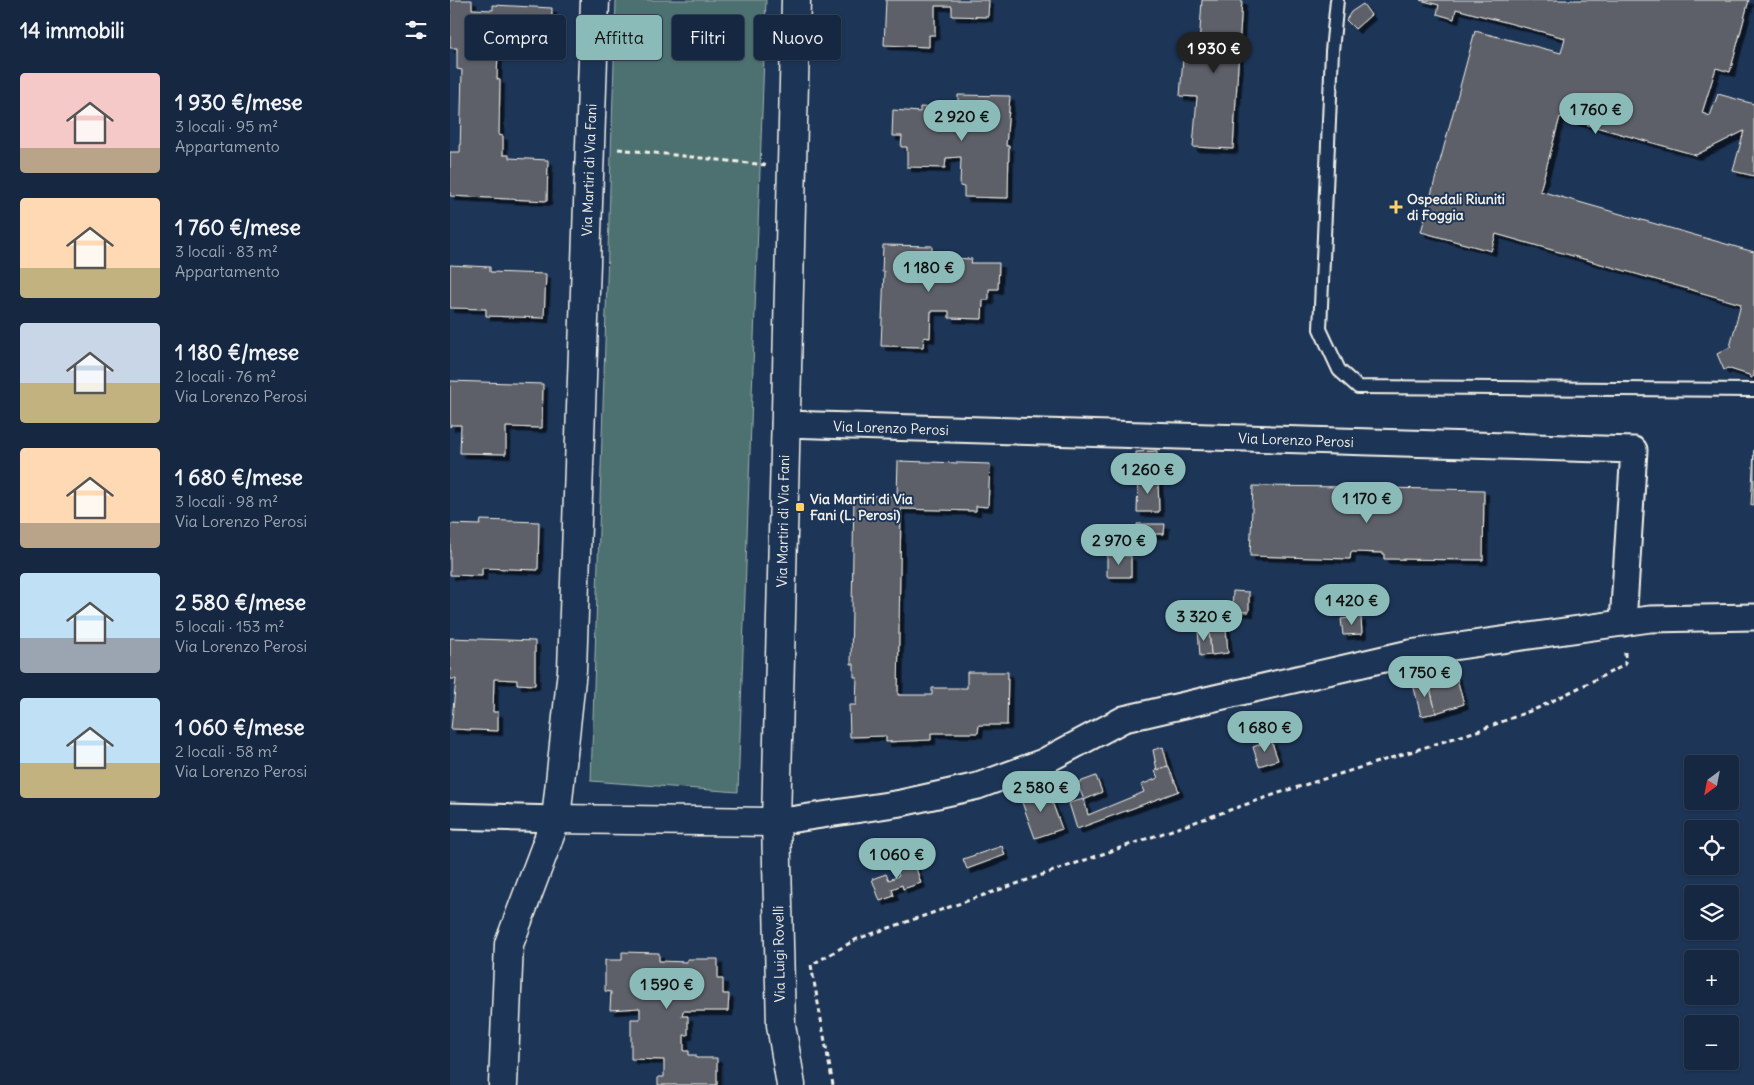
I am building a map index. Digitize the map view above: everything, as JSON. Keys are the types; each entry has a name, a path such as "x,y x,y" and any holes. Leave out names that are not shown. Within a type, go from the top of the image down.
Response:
{"street":[{"name":"Via Martiri di Via Fani","path":"503,1085 509,944 556,818 572,670 595,0"},
{"name":"Via Martiri di Via Fani","path":"776,822 796,0"},
{"name":"Via Lorenzo Perosi","path":"785,424 1634,450 1623,623"},
{"path":"450,816 776,822 901,803 978,786 1043,762 1124,719 1410,653 1650,619 1754,617"},
{"name":"Via Luigi Rovelli","path":"776,822 781,1025 791,1085"}],"lane":[{"path":"1337,0 1332,51 1320,329 1339,370 1358,387 1754,390"}],"path":[{"path":"590,146 791,168"},
{"path":"833,1085 811,965 857,939 1279,793 1480,730 1538,708 1625,665 1623,623"}],"green space":[{"path":"616,0 766,0 765,15 754,15 754,60 764,60 738,792 591,781 614,60 662,60 662,15 616,15"}],"building":[{"path":"450,0 472,0 472,9 493,10 493,5 552,8 552,15 465,15 465,60 498,60 497,79 500,80 499,135 503,136 503,155 509,155 509,158 548,160 547,201 450,196 450,152 460,152 462,70 457,69 457,48 450,48"},
{"path":"886,0 989,0 988,17 952,16 952,6 935,6 935,35 929,35 929,47 884,45"},
{"path":"1202,0 1242,0 1233,149 1193,147 1197,97 1180,96 1184,45 1199,46"},
{"path":"1420,0 1749,0 1730,72 1716,68 1702,113 1710,116 1718,94 1754,104 1754,176 1733,171 1744,131 1696,155 1560,117 1540,191 1754,252 1754,376 1751,378 1749,375 1727,368 1724,370 1717,354 1730,347 1741,304 1496,234 1491,251 1421,232 1475,31 1561,53 1565,38 1456,9 1454,19 1437,14 1439,5"},
{"path":"1363,4 1371,15 1355,29 1346,20 1351,12"},
{"path":"958,95 1010,96 1006,146 1009,146 1008,198 964,197 964,187 960,186 961,157 946,158 945,168 907,167 907,147 901,147 902,136 892,136 893,110 920,112 920,107 940,108 939,124 958,124"},
{"path":"883,245 932,246 932,275 945,275 945,271 950,271 951,258 972,259 971,263 999,263 998,289 989,289 989,300 983,300 982,319 949,318 949,311 931,311 930,338 924,337 923,347 881,346 884,271 882,272"},
{"path":"450,265 490,267 490,272 546,274 544,318 486,316 486,309 450,308"},
{"path":"450,381 543,384 542,428 506,427 506,454 460,453 461,425 451,425 450,427"},
{"path":"1754,450 1754,505 1751,505"},
{"path":"1157,451 1158,476 1136,477 1136,452"},
{"path":"898,461 990,464 988,507 976,506 976,511 901,509 898,695 932,695 932,688 967,688 967,672 1008,672 1007,725 979,725 978,733 931,733 931,740 886,742 886,736 850,737 849,705 856,705 857,677 854,677 854,664 851,664 854,496 897,496"},
{"path":"1158,476 1159,512 1137,512 1138,477"},
{"path":"1253,486 1351,487 1351,506 1385,507 1385,488 1484,490 1483,560 1384,559 1384,553 1351,552 1350,559 1250,556"},
{"path":"481,520 539,522 538,570 482,568 482,576 450,575 450,524 480,525"},
{"path":"1137,524 1165,524 1164,534 1137,534"},
{"path":"1107,555 1131,556 1131,577 1107,577"},
{"path":"1233,591 1249,592 1249,612 1232,611"},
{"path":"1224,603 1228,653 1211,655 1207,604"},
{"path":"1361,617 1362,634 1343,635 1341,619"},
{"path":"1209,629 1211,655 1200,656 1198,630"},
{"path":"450,638 535,641 535,685 517,684 517,680 494,679 493,712 498,712 498,731 451,729 456,679 450,679"},
{"path":"1456,675 1464,704 1436,713 1428,680"},
{"path":"1428,680 1436,713 1421,716 1413,684"},
{"path":"1271,740 1278,760 1259,766 1253,747"},
{"path":"1163,747 1168,766 1157,770 1153,750"},
{"path":"1168,766 1179,791 1077,829 1069,803 1084,799 1088,815 1144,792 1141,785 1158,778 1155,771"},
{"path":"1096,776 1102,792 1084,800 1077,783"},
{"path":"1047,788 1062,829 1035,838 1020,797"},
{"path":"1002,846 1005,855 967,869 963,859"},
{"path":"913,859 921,883 903,889 902,885 892,889 894,896 880,901 872,879 886,874 889,880 899,876 895,865"},
{"path":"622,952 659,953 659,961 687,962 687,959 718,959 718,979 723,979 723,994 729,994 728,1011 683,1011 682,1016 688,1016 688,1035 684,1035 684,1051 689,1051 689,1055 696,1055 696,1058 717,1058 717,1085 658,1085 658,1077 664,1077 664,1060 631,1059 631,1019 640,1019 640,1008 610,1010 611,992 605,991 605,960 622,960"}],"place":[{"name":"Ospedali Riuniti di Foggia","path":"1396,207"},
{"name":"Via Martiri di Via Fani (L. Perosi)","path":"800,507"}]}
